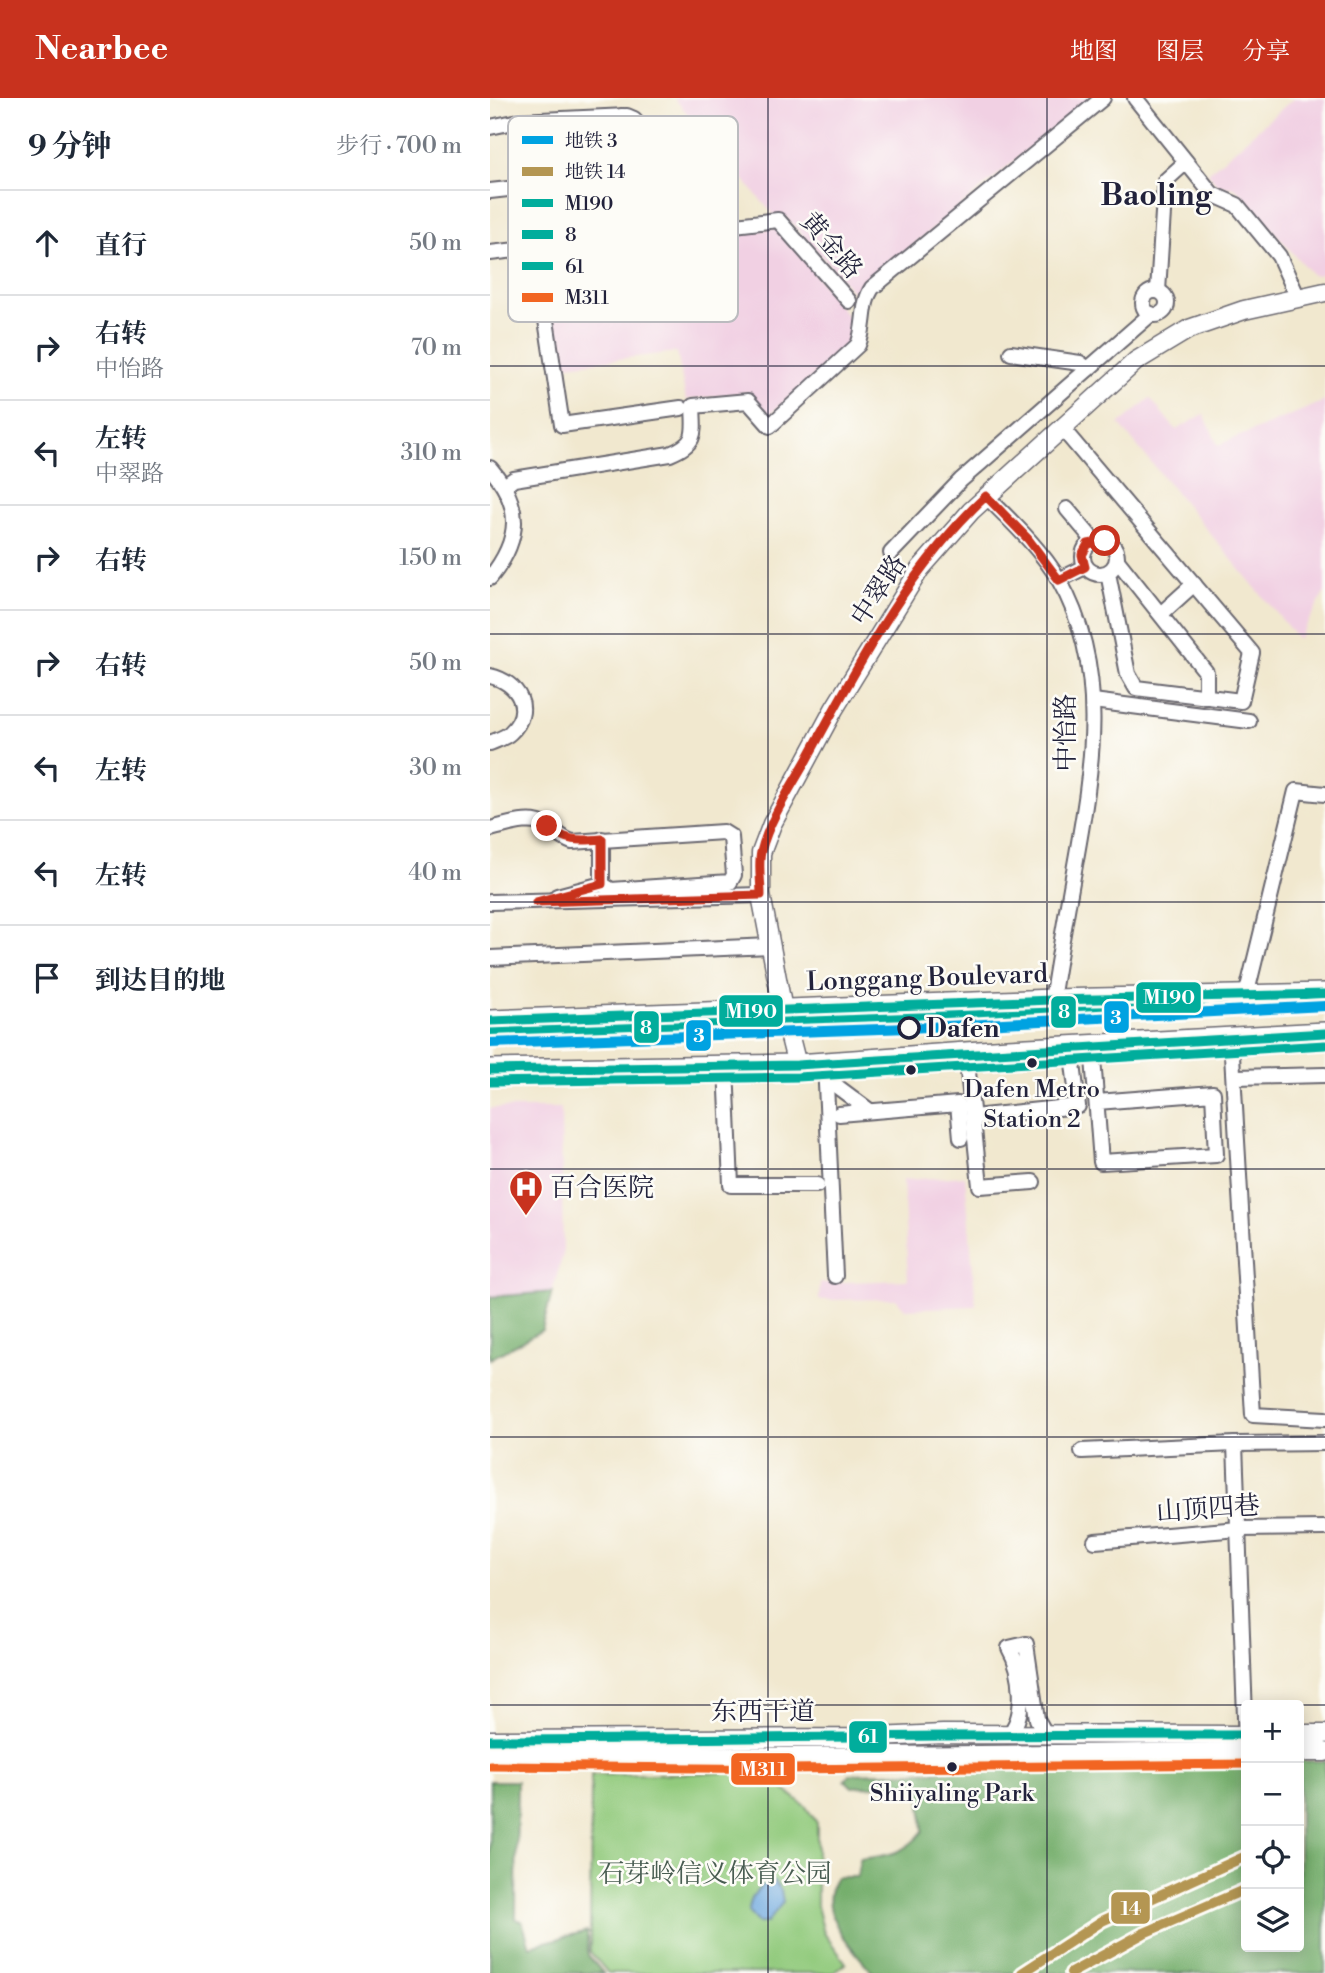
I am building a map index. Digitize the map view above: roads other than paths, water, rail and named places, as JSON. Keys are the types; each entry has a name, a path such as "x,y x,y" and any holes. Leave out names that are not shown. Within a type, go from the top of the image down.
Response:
{"highway":[{"name":"Longgang Boulevard","path":"490,1021 1052,1000 1325,994"},
{"path":"490,1070 797,1065 826,1071 966,1053 1325,1034"}],"main road":[{"name":"中翠路","path":"797,1065 783,1010 761,895 761,853 772,824 834,709 920,569 986,496 1136,361 1189,330 1244,310 1325,292"},
{"path":"1304,1734 1325,1734"},
{"name":"东西干道","path":"490,1740 1241,1735"},
{"name":"东西干道","path":"490,1754 786,1757 1241,1752"},
{"path":"1304,1752 1325,1752"}],"street":[{"path":"504,486 514,479 670,454 684,449 694,434 693,406 748,401 770,426 858,345 863,332 865,298 872,288 1103,98"},
{"path":"1135,98 1212,194 1237,205 1279,256 1298,298"},
{"path":"490,127 508,123"},
{"path":"891,554 961,480 1152,314 1144,306 1145,298 1150,292 1158,291 1165,181 1186,162"},
{"path":"490,191 508,189"},
{"name":"黄金路","path":"738,225 778,220 849,301"},
{"path":"490,253 508,251"},
{"path":"546,322 562,425 681,408"},
{"path":"1011,353 1080,363 1088,369"},
{"path":"1061,427 1252,653 1241,701 1136,688 1128,674 1108,573"},
{"path":"490,468 511,495 515,516 510,541 501,564 490,578"},
{"name":"中怡路","path":"986,496 1028,539 1059,580 1082,634 1093,701 1091,772 1052,1000"},
{"path":"1067,509 1094,541 1110,543 1117,553 1117,560 1108,573 1096,575 1085,567"},
{"path":"1085,567 1084,549 1094,541"},
{"path":"1117,560 1162,613 1206,672 1206,697"},
{"path":"1059,580 1085,567"},
{"path":"1162,613 1194,584"},
{"path":"490,676 511,683 522,701 521,718 509,735 490,743"},
{"path":"1093,701 1249,721"},
{"path":"1246,996 1296,791 1325,794"},
{"path":"490,829 530,820 547,826 561,838 572,842 727,834 731,837 734,875 730,882 724,884 611,890 602,884 536,902"},
{"path":"602,839 602,884"},
{"path":"490,902 761,895"},
{"path":"490,958 771,946"},
{"path":"1231,1038 1253,1415 1325,1419"},
{"path":"1082,1046 1097,1102 1101,1162 1216,1155 1213,1093 1097,1102"},
{"path":"973,1117 1078,1106 1082,1046"},
{"path":"966,1053 979,1186 1033,1182"},
{"path":"726,1066 731,1185 817,1185"},
{"path":"826,1071 870,1111"},
{"path":"826,1071 835,1276"},
{"path":"1234,1077 1325,1075"},
{"path":"839,1114 958,1104 961,1138"},
{"path":"1082,1451 1325,1443"},
{"path":"1236,1444 1245,1700"},
{"name":"山顶四巷","path":"1095,1541 1239,1529 1325,1528"},
{"path":"1007,1735 1018,1722 1019,1706 1018,1669 1009,1648 1026,1644 1037,1719 1046,1735"}],"water":[{"path":"774,1881 781,1890 783,1902 767,1923 758,1923 749,1913 751,1902 759,1888"}],"metro line":[{"name":"3","path":"490,1043 909,1028 1325,1006"},
{"name":"14","path":"1022,1973 1102,1921 1241,1858"},
{"name":"14","path":"1071,1973 1144,1933 1241,1891"}],"place":[{"name":"Dafen","path":"909,1028"},
{"name":"Dafen Metro Station 2","path":"1032,1063"},
{"name":"百合医院","path":"526,1217"},
{"name":"Shiiyaling Park","path":"952,1767"}],"district":[{"name":"Baoling","path":"1156,195"}],"park label":[{"name":"石芽岭信义体育公园","path":"715,1873"}]}
